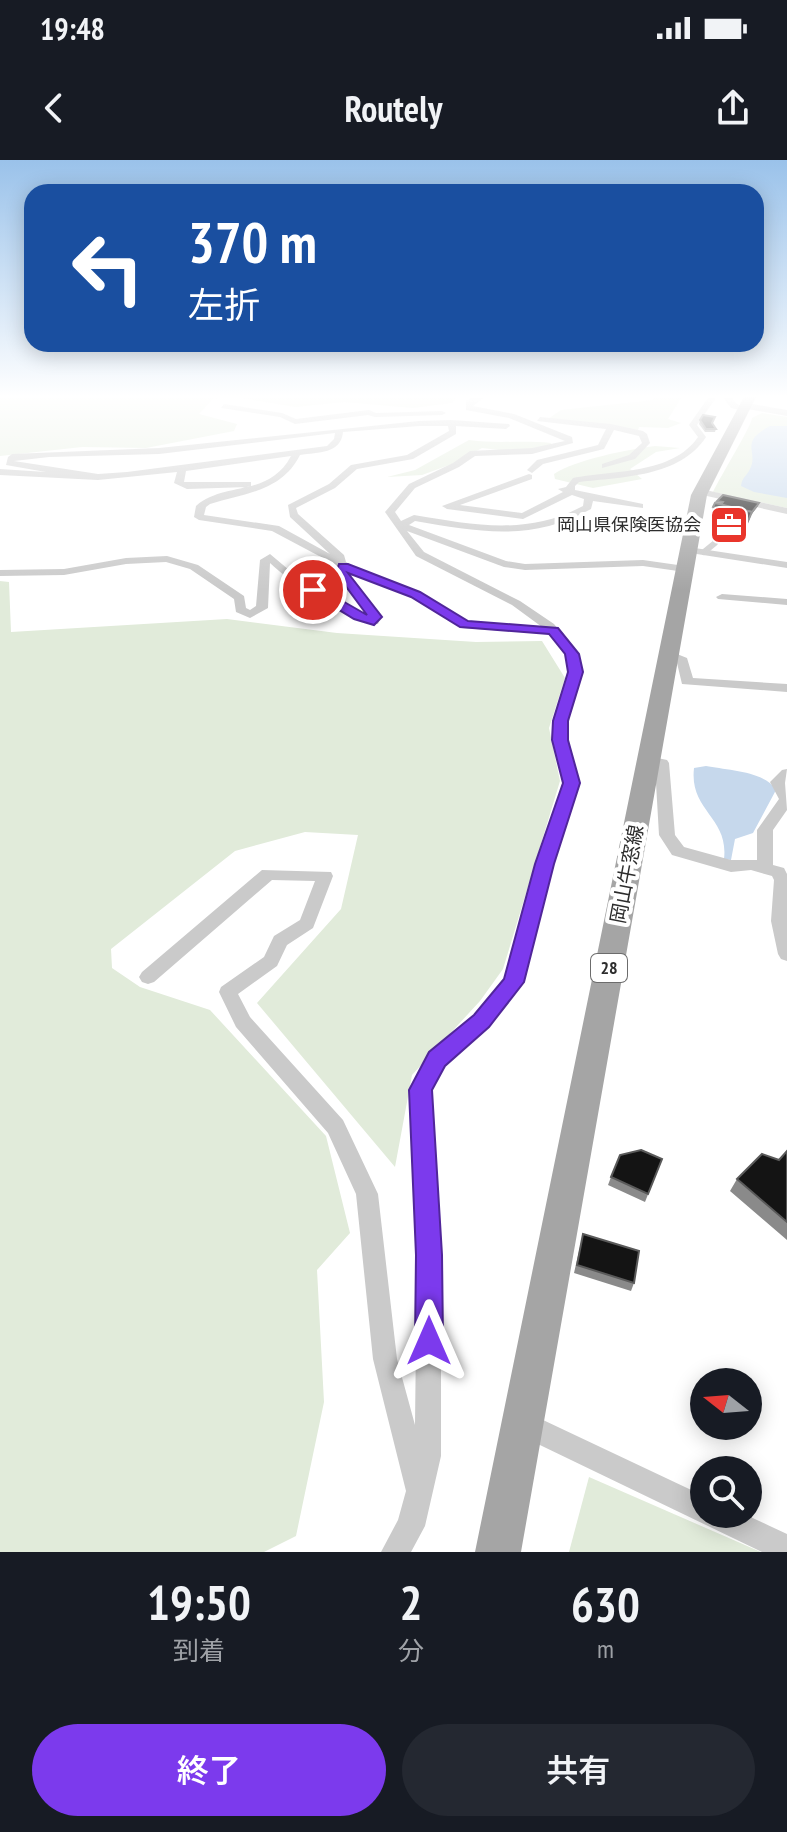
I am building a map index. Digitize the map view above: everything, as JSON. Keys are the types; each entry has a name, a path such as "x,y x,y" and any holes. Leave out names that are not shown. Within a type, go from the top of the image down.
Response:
{"main road":[{"name":"岡山牛窓線","path":"498,1552 667,654 692,557 701,492 715,460"}],"street":[{"path":"11,460 9,463 98,477"},
{"path":"0,472 98,477 182,471 236,460"},
{"path":"294,460 288,472 271,483 207,502 201,506 199,517 275,528 343,566 416,594 465,625 553,631"},
{"path":"0,573 64,572 126,561 167,559 194,567 240,598 240,610 250,614 262,608 265,560 270,557 291,577 359,617 374,621 375,617 342,573 340,557 294,515 291,507 332,486 354,467 393,460"},
{"path":"464,460 425,477 394,504 390,512 504,564 525,567 643,563 692,557 787,565"},
{"path":"408,521 530,474 540,462 548,460"},
{"path":"622,460 564,478 562,488 589,497 640,506"},
{"path":"571,492 570,485 576,480 676,460"},
{"path":"182,471 179,483 187,486 271,483"},
{"path":"447,506 523,516 571,492"},
{"path":"701,492 787,511"},
{"path":"408,521 527,531 573,516 588,507 589,497"},
{"path":"395,1552 411,1526 428,1456 429,1255 421,1090 437,1059 481,1021 513,982 571,783 560,740 561,721 575,672 572,654 553,631 516,603 420,554 410,545 408,521"},
{"path":"722,597 787,602"},
{"path":"667,654 683,661 687,681 787,688"},
{"path":"648,760 662,763 667,835 678,851 731,866 751,864 778,872 782,880 784,908 780,921 787,954"},
{"path":"765,868 765,830 786,798 777,782 787,773"},
{"path":"148,977 268,874 325,876 307,924 280,941 271,961 228,992 243,1022 336,1127 367,1194 385,1359 419,1492"},
{"path":"524,1424 690,1503"},
{"path":"743,1528 787,1549"}],"lane":[{"path":"692,557 715,543 717,531"}],"green space":[{"path":"433,460 460,460 422,475 387,477 415,470"},
{"path":"588,460 644,460 630,469 642,479 593,488 555,479 554,474"},
{"path":"730,460 787,460 787,508 713,492"},
{"path":"0,581 9,582 11,632 227,619 337,633 476,642 542,641 565,678 549,728 560,781 503,969 480,1001 412,1075 395,1167 257,1003 341,909 358,835 305,832 235,851 111,949 112,968 140,987 210,1010 326,1136 350,1233 317,1270 324,1402 296,1536 264,1552 0,1552"},
{"path":"589,1477 690,1521 690,1528 706,1528 761,1552 569,1552"}],"water":[{"path":"752,460 787,460 787,498 754,492 741,486"},
{"path":"706,766 754,775 776,790 753,833 735,839 731,860 724,859 721,833 697,794 694,783 694,768"}],"building":[{"path":"723,495 759,503 752,512 721,505 723,502 717,501"},
{"path":"715,503 752,512 748,521 717,517 719,509 713,507"},
{"path":"641,1150 662,1159 648,1194 611,1177 620,1155"},
{"path":"787,1151 787,1222 737,1179 762,1154 779,1160"},
{"path":"583,1234 639,1251 634,1283 577,1265"}],"place":[{"name":"岡山県保険医協会","path":"729,525"}],"route":[{"path":"313,590 359,617 374,621 375,617 342,573 343,566 416,594 438,606 450,619 465,625 553,631 572,654 575,672 561,721 560,740 567,756 571,783 513,982 481,1021 437,1059 421,1090 429,1255 429,1341"}]}
